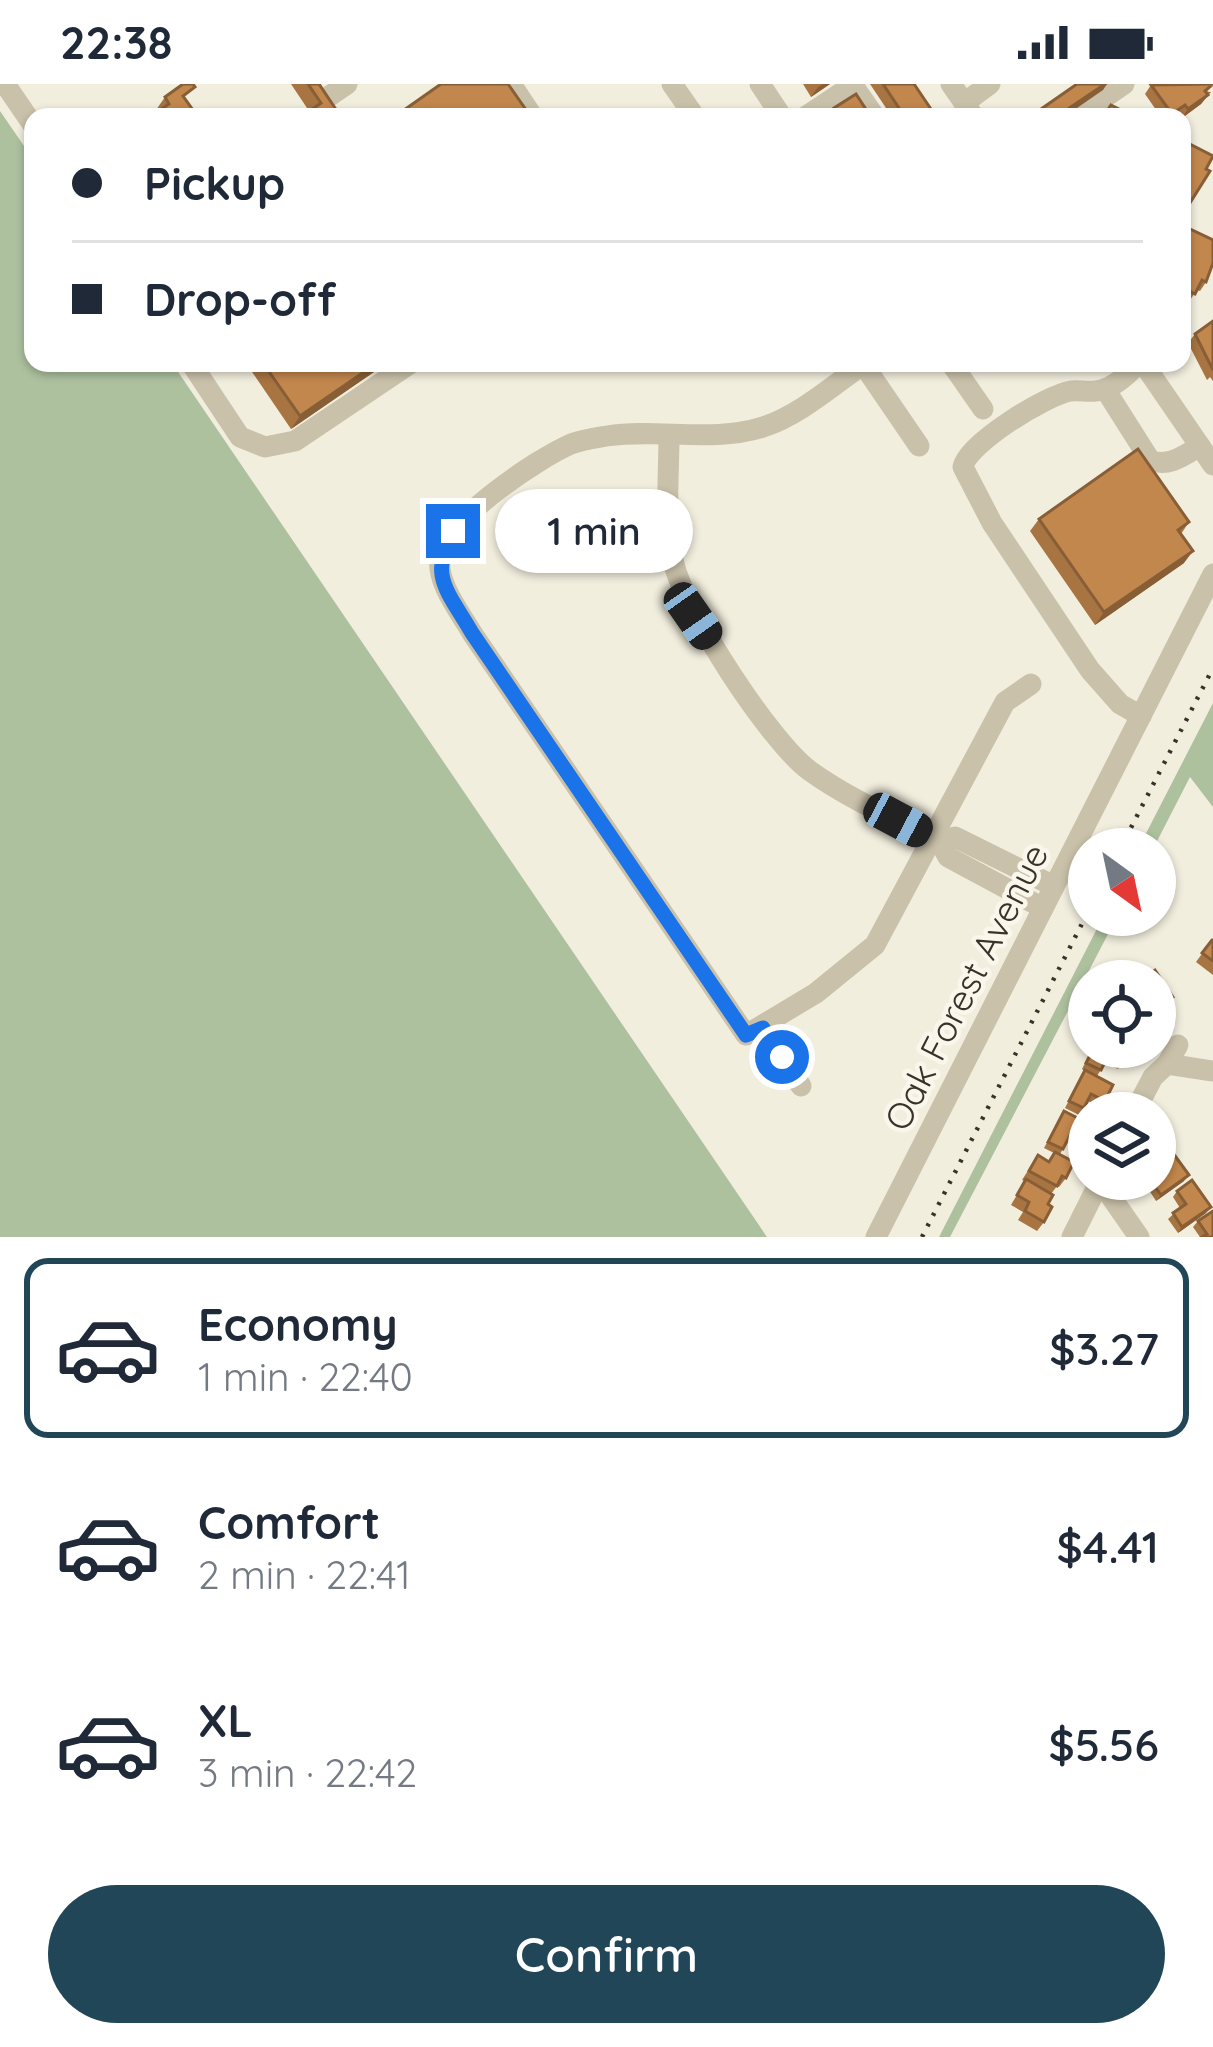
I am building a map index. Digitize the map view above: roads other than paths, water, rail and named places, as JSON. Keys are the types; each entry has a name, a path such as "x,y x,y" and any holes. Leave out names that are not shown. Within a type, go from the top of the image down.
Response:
{"street":[{"path":"5,84 24,112"},
{"path":"328,97 347,84"},
{"path":"818,108 852,84"},
{"path":"963,101 990,84"},
{"path":"1089,108 1124,84"},
{"path":"196,372 240,437 265,446 295,441 398,372"},
{"path":"852,372 787,417 763,427 730,434 613,435 573,443 481,504 453,531 440,556 444,584 472,633 746,1035 855,965 875,945 937,841 1005,703 1031,684"},
{"path":"869,372 919,446"},
{"path":"957,372 983,409"},
{"path":"1129,372 1105,389 1056,396 980,443 967,453 963,467 992,523 1090,670 1120,704 1141,716"},
{"path":"1105,389 1150,460 1162,464 1207,456 1147,372"},
{"path":"669,435 669,532 680,588 693,616 781,743 808,770 937,841 948,857 1043,908"},
{"name":"Oak Forest Avenue","path":"876,1237 1213,574"},
{"path":"937,841 955,837 1054,886"},
{"path":"763,1028 801,1086"},
{"path":"1145,1092 1173,1055 1213,1072"},
{"path":"1072,1237 1091,1200"},
{"path":"1114,1200 1139,1237"}],"railway":[{"path":"1131,828 1213,668"},
{"path":"922,1237 1076,936"}]}
